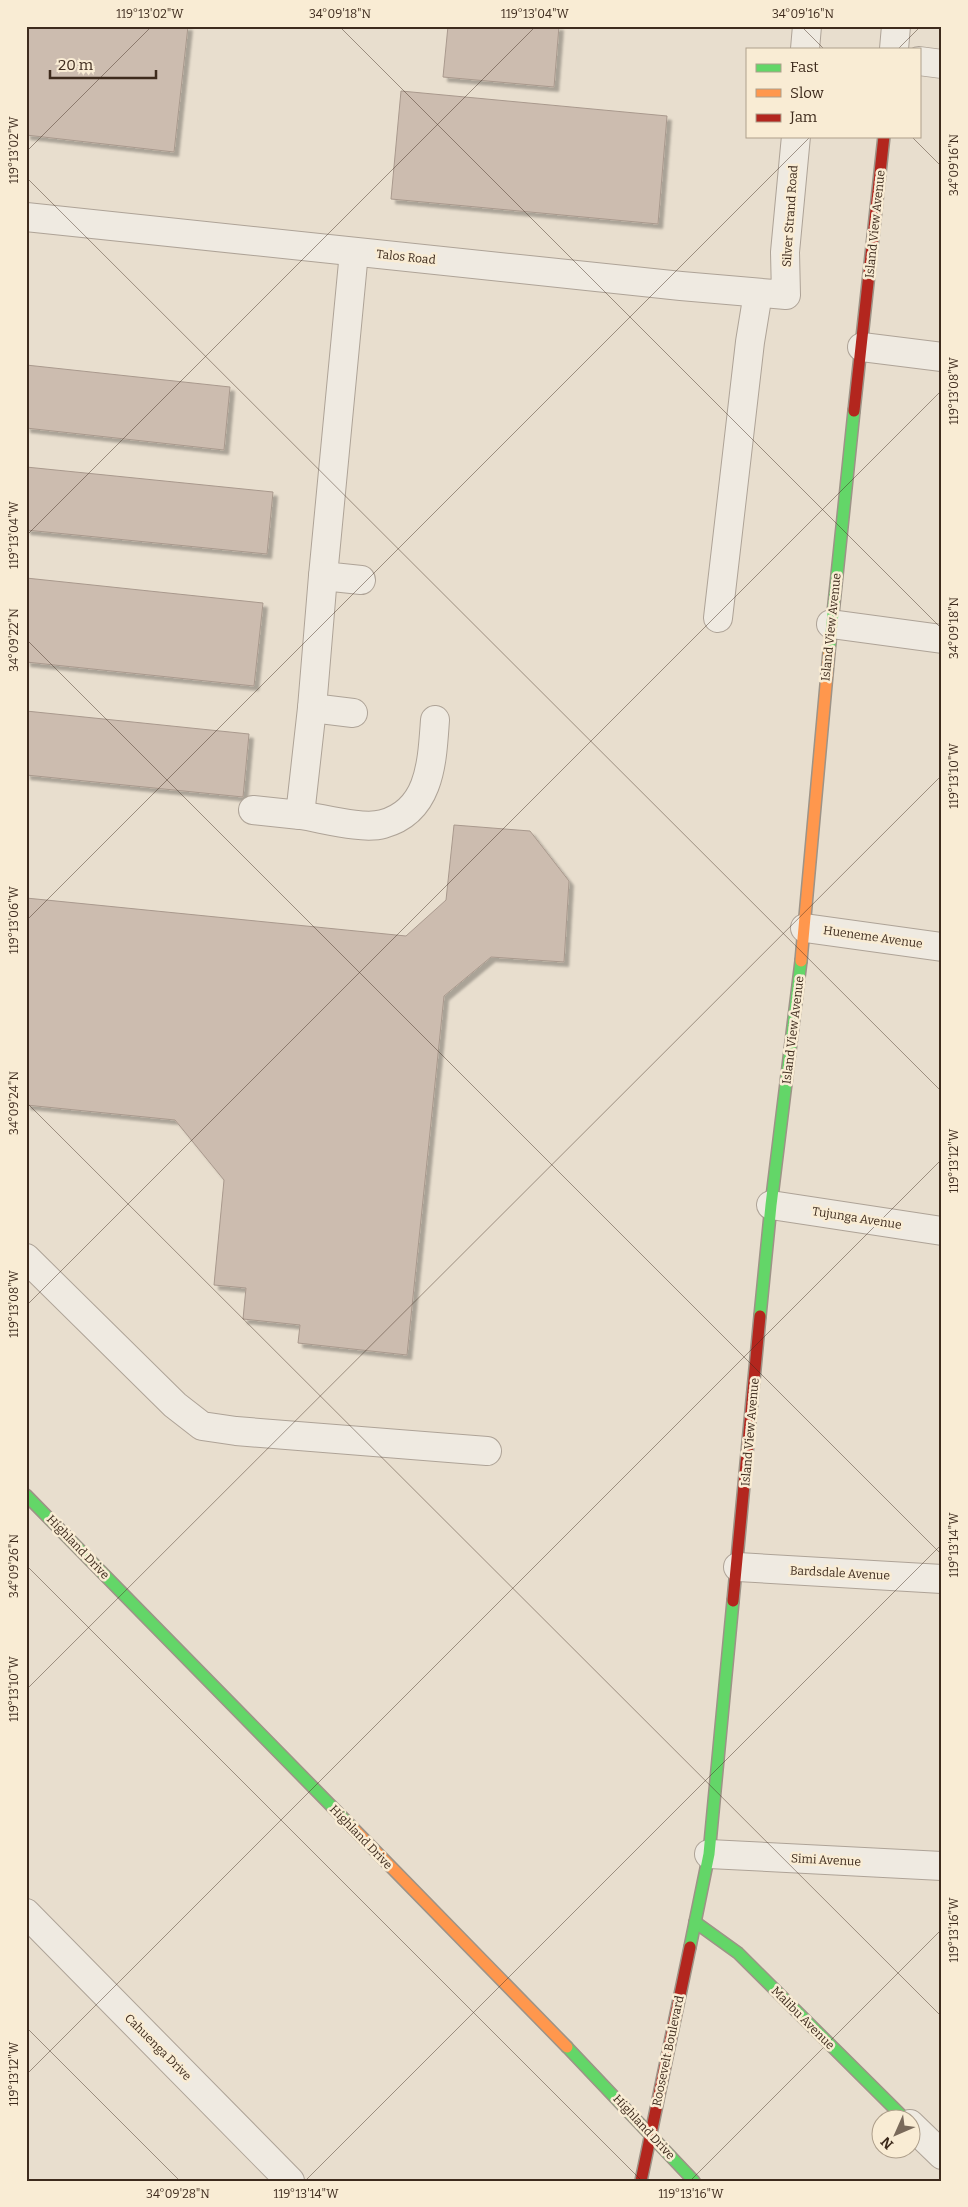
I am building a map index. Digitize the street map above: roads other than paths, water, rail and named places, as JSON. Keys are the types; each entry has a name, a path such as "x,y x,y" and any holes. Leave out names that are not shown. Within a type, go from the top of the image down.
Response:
{"street":[{"path":"805,48 807,26"},
{"path":"894,48 896,26"},
{"path":"920,62 942,64"},
{"name":"Silver Strand Road","path":"786,295 785,252 796,138"},
{"name":"Island View Avenue","path":"696,1922 709,1854 738,1567 771,1205 805,928 831,624 884,138"},
{"name":"Talos Road","path":"26,216 354,252 786,295"},
{"path":"300,815 312,708 354,252"},
{"path":"718,618 750,342 758,292"},
{"path":"862,347 942,357"},
{"path":"323,576 361,580"},
{"path":"831,624 942,639"},
{"path":"312,708 353,712"},
{"path":"253,810 364,824 382,824 401,816 415,804 425,790 432,755 434,720"},
{"name":"Hueneme Avenue","path":"805,928 942,947"},
{"name":"Tujunga Avenue","path":"771,1205 942,1231"},
{"path":"26,1258 175,1405 202,1426 236,1432 487,1451"},
{"name":"Highland Drive","path":"26,1495 583,2062 694,2181"},
{"name":"Bardsdale Avenue","path":"738,1567 942,1579"},
{"name":"Simi Avenue","path":"709,1854 942,1866"},
{"name":"Cahuenga Drive","path":"26,1913 290,2181"},
{"name":"Roosevelt Boulevard","path":"640,2181 696,1922"},
{"name":"Malibu Avenue","path":"696,1922 738,1953 896,2110"},
{"path":"920,2134 942,2155"}]}
